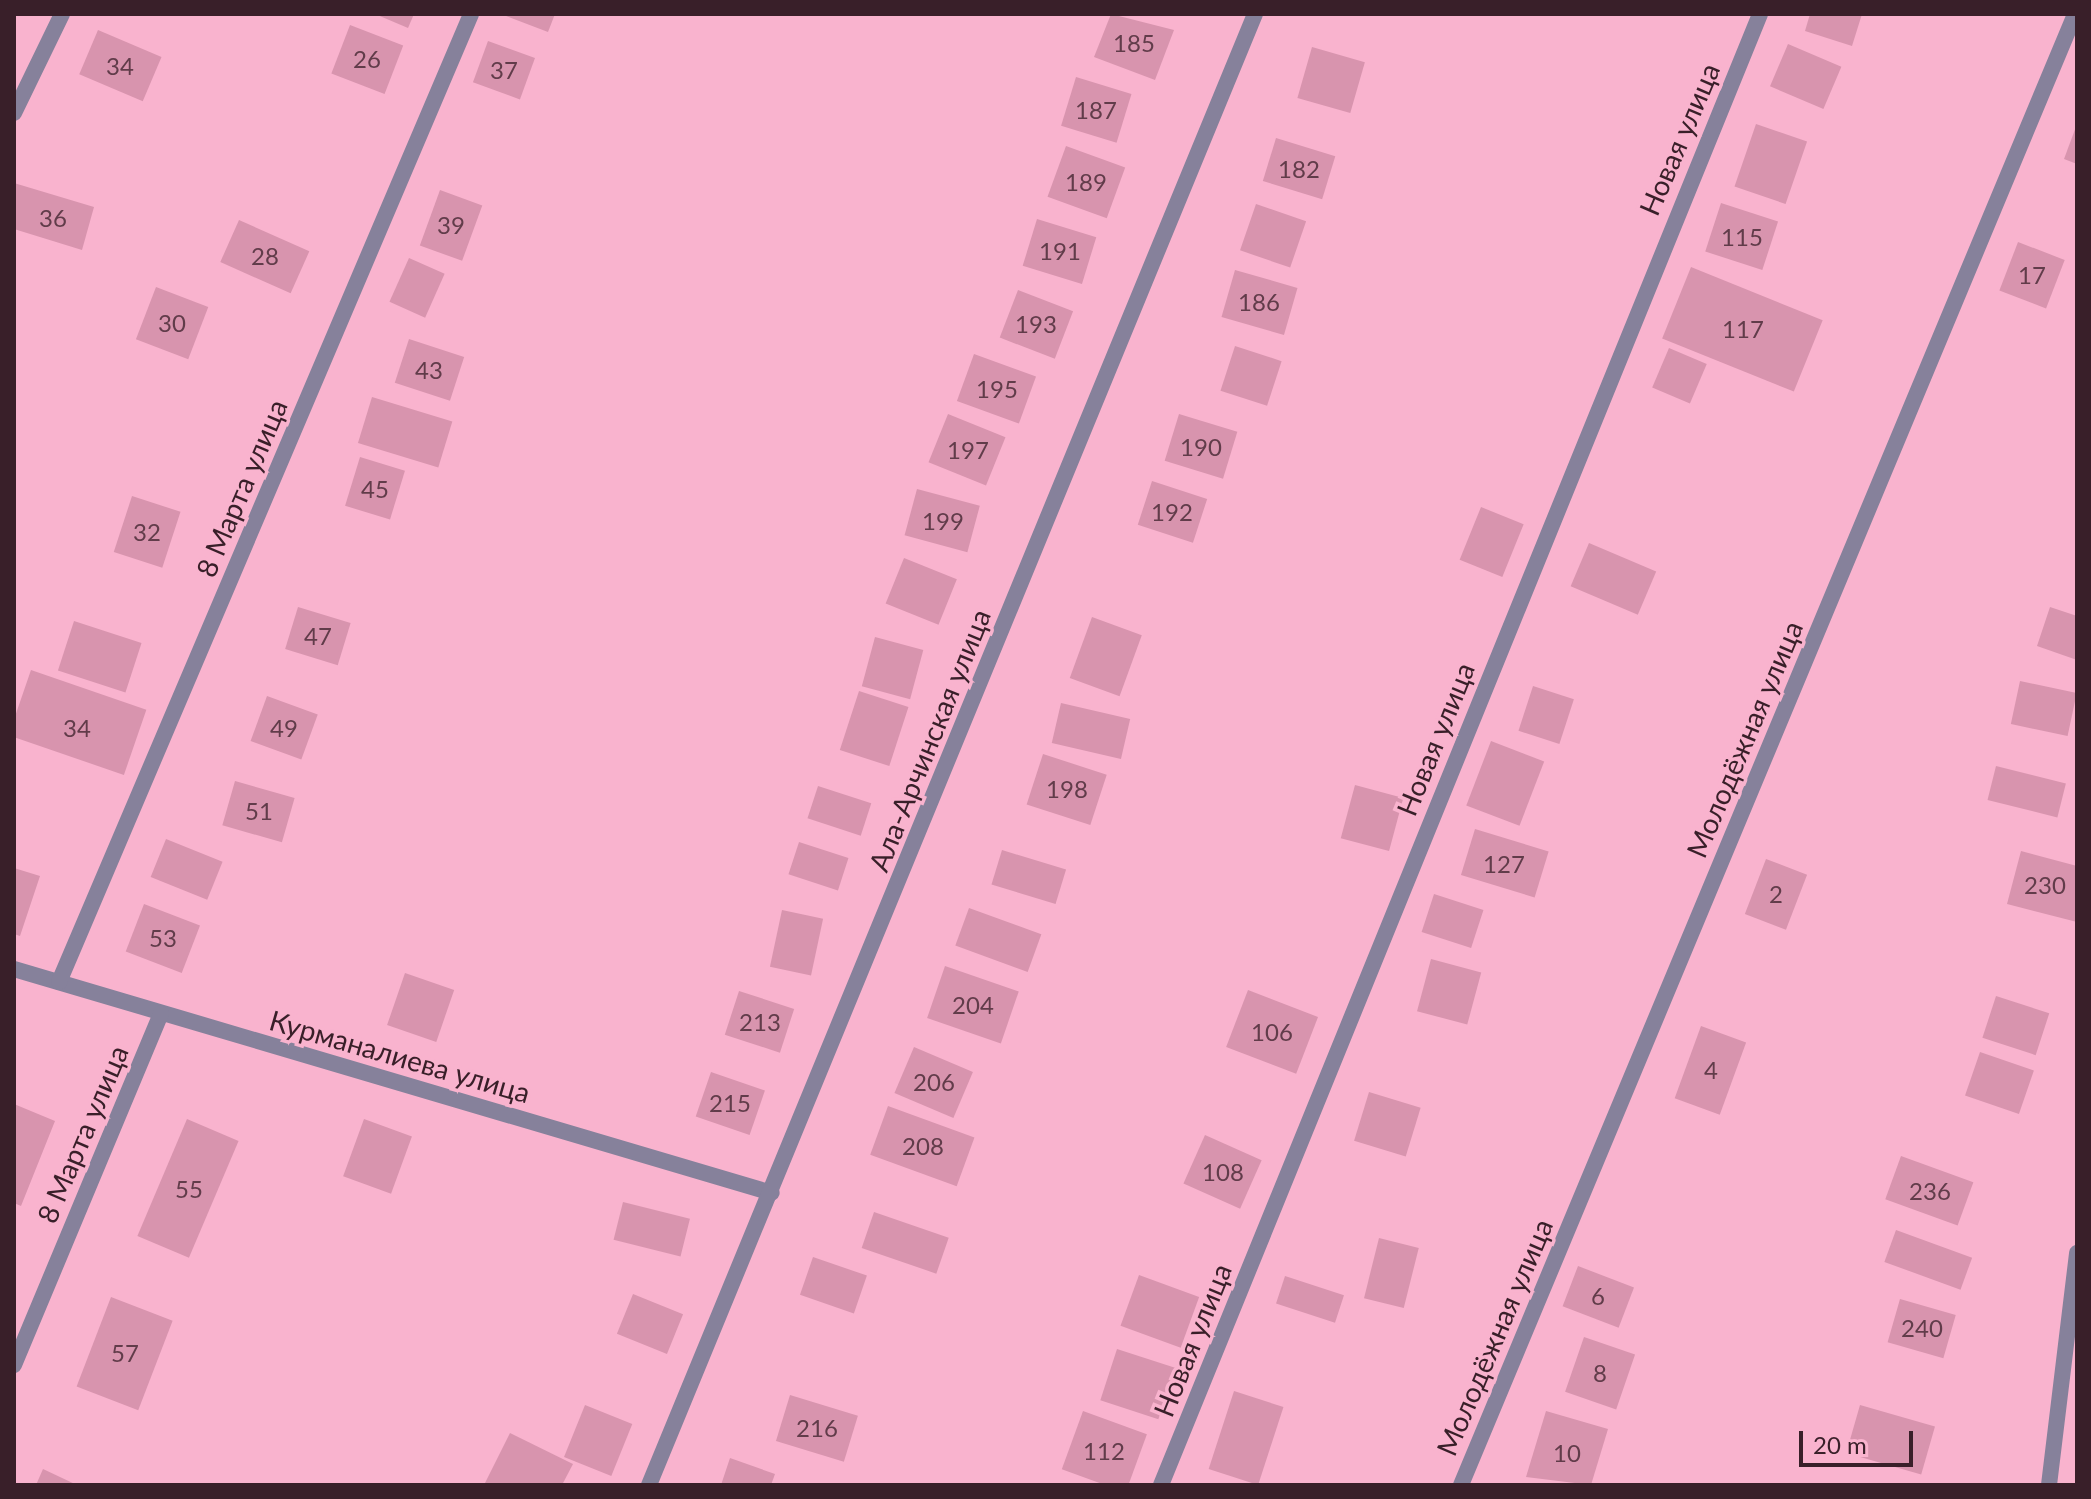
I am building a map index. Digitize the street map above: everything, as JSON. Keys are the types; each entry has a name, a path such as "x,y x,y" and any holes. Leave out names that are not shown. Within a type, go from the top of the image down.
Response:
{"street":[{"path":"14,113 62,14"},
{"name":"8 Марта улица","path":"59,982 471,14"},
{"name":"Ала-Арчинская улица","path":"649,1485 772,1193 1255,14"},
{"name":"Новая улица","path":"1161,1485 1760,14"},
{"name":"Молодёжная улица","path":"1461,1485 2075,14"},
{"name":"Курманалиева улица","path":"14,969 772,1193"},
{"name":"8 Марта улица","path":"14,1365 161,1013"},
{"path":"2049,1485 2077,1253"}],"building":[{"path":"375,14 414,14 408,28"},
{"path":"501,14 555,14 548,32"},
{"path":"1111,14 1174,30 1155,80 1094,57"},
{"path":"1810,14 1862,14 1852,46 1805,31"},
{"path":"350,25 403,45 385,94 331,74"},
{"path":"98,30 162,57 143,101 79,74"},
{"path":"488,41 535,58 520,99 473,82"},
{"path":"1788,44 1841,67 1823,109 1770,86"},
{"path":"1312,47 1365,62 1350,113 1297,98"},
{"path":"1076,77 1131,94 1117,143 1061,126"},
{"path":"1756,124 1807,142 1786,204 1735,186"},
{"path":"2077,124 2077,164 2064,159"},
{"path":"1276,138 1335,156 1322,199 1263,181"},
{"path":"1066,146 1125,168 1107,218 1048,197"},
{"path":"14,183 94,207 82,250 14,229"},
{"path":"440,190 482,205 462,261 420,245"},
{"path":"1721,203 1778,222 1762,270 1705,252"},
{"path":"1256,204 1306,221 1290,268 1240,250"},
{"path":"1037,219 1096,237 1082,284 1023,266"},
{"path":"239,220 309,251 291,293 220,262"},
{"path":"2018,242 2065,260 2046,308 1999,291"},
{"path":"409,258 445,274 425,318 389,302"},
{"path":"1691,267 1823,320 1794,392 1662,338"},
{"path":"1235,270 1297,288 1284,335 1221,317"},
{"path":"156,287 208,307 188,359 136,339"},
{"path":"1018,290 1073,311 1055,359 1000,338"},
{"path":"409,339 464,357 450,401 395,383"},
{"path":"1235,346 1282,361 1267,406 1220,391"},
{"path":"1669,348 1707,364 1690,404 1652,388"},
{"path":"974,354 1036,377 1019,424 957,401"},
{"path":"372,397 452,422 438,467 358,443"},
{"path":"948,414 1005,437 986,485 929,462"},
{"path":"1179,414 1237,432 1223,479 1165,461"},
{"path":"360,457 405,471 390,520 345,506"},
{"path":"1152,481 1207,499 1193,543 1138,525"},
{"path":"917,489 980,506 967,552 905,535"},
{"path":"132,496 181,512 162,568 114,552"},
{"path":"1481,507 1524,524 1502,577 1460,560"},
{"path":"1589,543 1656,572 1638,615 1571,586"},
{"path":"904,558 957,579 938,625 886,603"},
{"path":"298,607 351,623 338,665 285,649"},
{"path":"2050,607 2077,616 2077,660 2037,646"},
{"path":"1092,617 1142,635 1120,696 1070,678"},
{"path":"74,621 142,643 125,692 58,670"},
{"path":"875,637 923,650 910,699 862,686"},
{"path":"31,670 146,710 124,775 14,737 14,719"},
{"path":"2020,681 2077,693 2068,736 2011,724"},
{"path":"1533,686 1574,699 1559,744 1518,731"},
{"path":"859,691 908,707 889,766 840,750"},
{"path":"267,696 318,714 301,760 251,741"},
{"path":"1061,703 1130,719 1121,759 1052,743"},
{"path":"1491,741 1544,761 1519,826 1466,805"},
{"path":"1043,754 1107,775 1090,825 1027,804"},
{"path":"1996,766 2066,783 2057,817 1988,800"},
{"path":"235,781 295,798 282,842 222,825"},
{"path":"1355,785 1403,798 1389,851 1341,838"},
{"path":"818,786 871,803 861,836 807,818"},
{"path":"1475,829 1549,852 1535,897 1461,875"},
{"path":"166,839 223,862 207,900 151,877"},
{"path":"799,842 848,858 838,890 788,874"},
{"path":"1002,850 1066,870 1056,904 991,884"},
{"path":"2021,851 2077,866 2077,922 2007,904"},
{"path":"1766,859 1807,875 1786,930 1745,914"},
{"path":"14,868 40,876 20,936 14,934"},
{"path":"1434,894 1483,910 1471,948 1422,932"},
{"path":"144,904 200,926 182,973 126,952"},
{"path":"969,908 1041,934 1028,972 955,946"},
{"path":"782,910 823,919 811,975 770,967"},
{"path":"1431,959 1481,972 1467,1025 1417,1011"},
{"path":"945,966 1019,991 1001,1043 927,1018"},
{"path":"405,973 454,990 436,1042 387,1025"},
{"path":"1248,990 1318,1017 1296,1074 1226,1047"},
{"path":"739,991 794,1009 780,1053 725,1035"},
{"path":"1996,996 2049,1013 2036,1055 1982,1038"},
{"path":"1701,1026 1746,1042 1720,1115 1675,1098"},
{"path":"914,1047 973,1072 953,1118 894,1093"},
{"path":"1980,1052 2034,1071 2019,1114 1965,1095"},
{"path":"711,1072 765,1091 750,1135 696,1116"},
{"path":"1369,1092 1421,1108 1406,1157 1354,1141"},
{"path":"14,1104 55,1121 21,1206 14,1203"},
{"path":"888,1106 974,1137 957,1186 870,1155"},
{"path":"187,1119 239,1141 189,1258 137,1236"},
{"path":"364,1119 412,1136 391,1194 343,1176"},
{"path":"1205,1135 1262,1160 1240,1209 1183,1183"},
{"path":"1901,1156 1973,1182 1958,1226 1885,1199"},
{"path":"623,1202 690,1219 681,1257 614,1240"},
{"path":"874,1212 949,1238 936,1274 862,1248"},
{"path":"1896,1230 1972,1258 1960,1290 1884,1262"},
{"path":"1379,1238 1419,1248 1404,1308 1364,1298"},
{"path":"813,1257 867,1276 854,1313 800,1295"},
{"path":"1578,1266 1634,1288 1619,1328 1563,1306"},
{"path":"1139,1275 1199,1297 1181,1348 1121,1326"},
{"path":"1285,1276 1344,1295 1335,1323 1276,1304"},
{"path":"633,1294 683,1314 667,1354 617,1334"},
{"path":"111,1297 173,1321 138,1410 77,1387"},
{"path":"1900,1299 1956,1315 1943,1358 1888,1342"},
{"path":"1584,1337 1635,1355 1616,1409 1565,1392"},
{"path":"1117,1349 1175,1368 1158,1419 1100,1400"},
{"path":"1234,1391 1283,1407 1258,1485 1209,1469"},
{"path":"790,1395 858,1416 844,1462 776,1441"},
{"path":"585,1405 632,1424 611,1476 564,1457"},
{"path":"1860,1405 1935,1426 1921,1475 1846,1453"},
{"path":"1083,1411 1147,1434 1128,1485 1105,1485 1062,1469"},
{"path":"1546,1411 1608,1429 1591,1485 1526,1477"},
{"path":"510,1433 573,1464 562,1485 484,1485"},
{"path":"730,1458 775,1474 771,1485 721,1485"},
{"path":"43,1469 77,1485 36,1485"}]}
